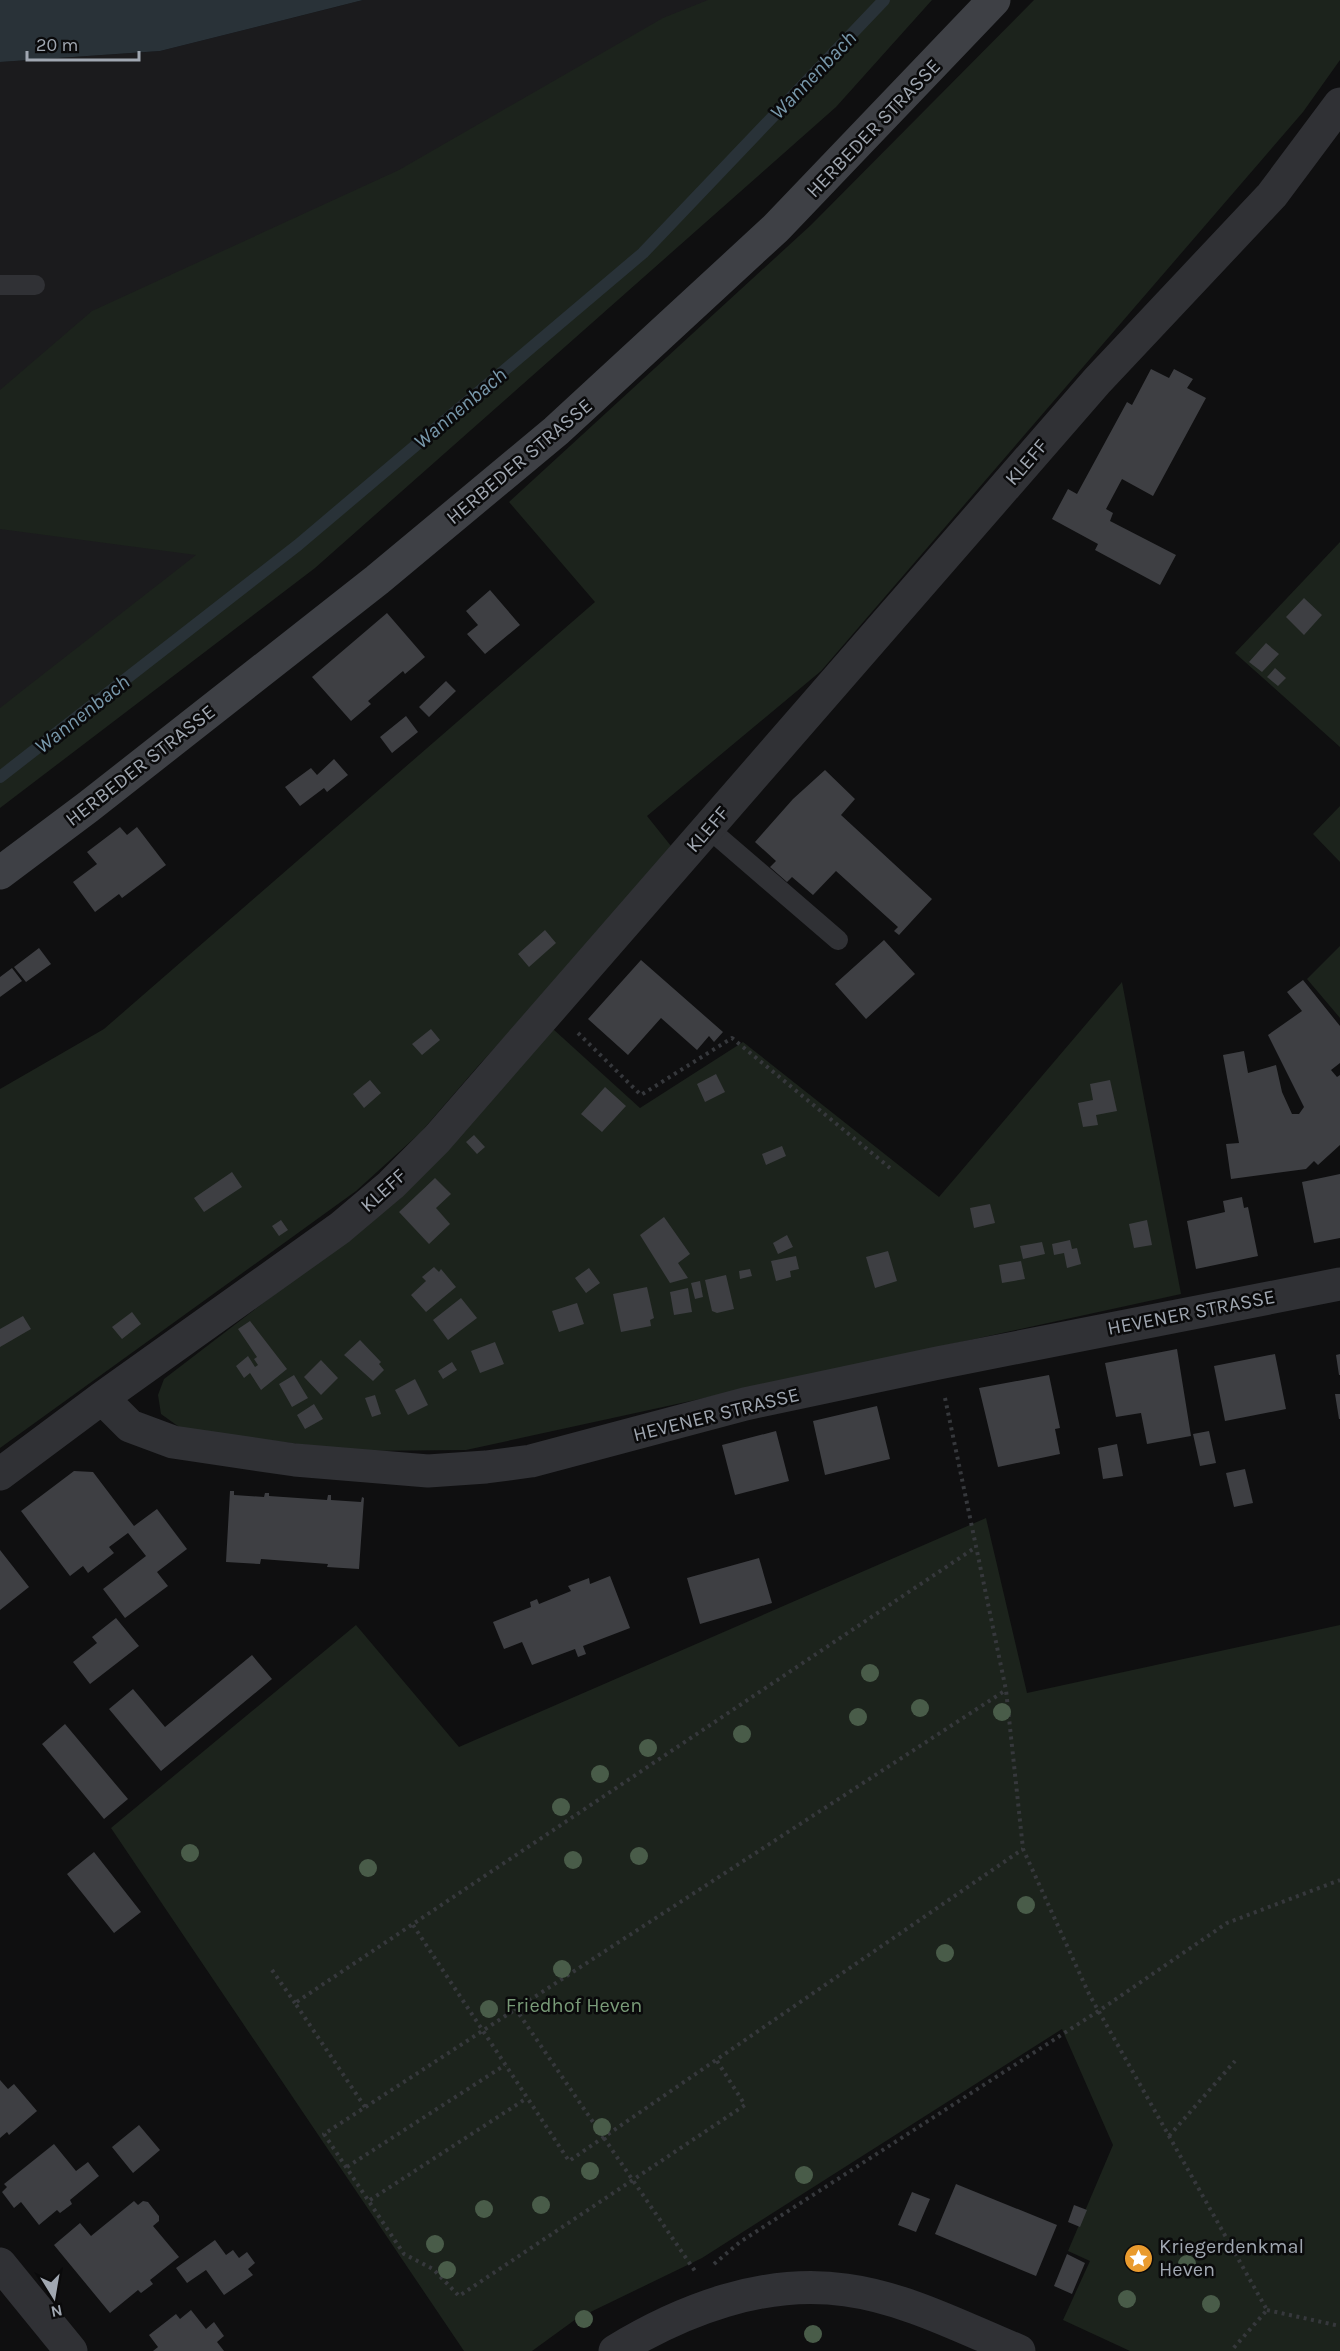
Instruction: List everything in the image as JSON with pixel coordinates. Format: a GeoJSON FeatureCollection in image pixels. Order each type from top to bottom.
{"type":"FeatureCollection","features":[{"type":"Feature","properties":{"kind":"main road","name":"HERBEDER STRASSE"},"geometry":{"type":"LineString","coordinates":[[0,873],[88,807],[377,580],[556,431],[776,228],[994,0]]}},
{"type":"Feature","properties":{"kind":"street","name":"KLEFF"},"geometry":{"type":"LineString","coordinates":[[0,1474],[340,1228],[390,1185],[437,1139],[1097,381],[1272,195],[1340,104]]}},
{"type":"Feature","properties":{"kind":"street","name":"HEVENER STRASSE"},"geometry":{"type":"LineString","coordinates":[[102,1398],[130,1426],[173,1442],[295,1460],[429,1471],[531,1461],[745,1404],[938,1363],[1340,1284]]}},
{"type":"Feature","properties":{"kind":"street"},"geometry":{"type":"LineString","coordinates":[[0,2264],[71,2351]]}},
{"type":"Feature","properties":{"kind":"street"},"geometry":{"type":"LineString","coordinates":[[615,2351],[648,2331],[697,2310],[770,2290],[812,2287],[846,2290],[913,2307],[1018,2351]]}},
{"type":"Feature","properties":{"kind":"lane"},"geometry":{"type":"LineString","coordinates":[[0,285],[35,285]]}},
{"type":"Feature","properties":{"kind":"lane"},"geometry":{"type":"LineString","coordinates":[[708,828],[838,940]]}},
{"type":"Feature","properties":{"kind":"path"},"geometry":{"type":"LineString","coordinates":[[552,1007],[641,1095],[732,1038],[890,1168]]}},
{"type":"Feature","properties":{"kind":"path"},"geometry":{"type":"LineString","coordinates":[[938,1363],[1006,1690],[1023,1849],[1089,1995],[1100,2010],[1267,2310],[1340,2326]]}},
{"type":"Feature","properties":{"kind":"path"},"geometry":{"type":"LineString","coordinates":[[295,2003],[976,1547]]}},
{"type":"Feature","properties":{"kind":"path"},"geometry":{"type":"LineString","coordinates":[[717,2061],[746,2105],[459,2296],[433,2269],[404,2254],[324,2134],[1006,1690]]}},
{"type":"Feature","properties":{"kind":"path"},"geometry":{"type":"LineString","coordinates":[[413,1925],[569,2162],[1023,1849]]}},
{"type":"Feature","properties":{"kind":"path"},"geometry":{"type":"LineString","coordinates":[[700,2277],[740,2242],[1100,2010],[1227,1923],[1340,1880]]}},
{"type":"Feature","properties":{"kind":"path"},"geometry":{"type":"LineString","coordinates":[[272,1970],[365,2107]]}},
{"type":"Feature","properties":{"kind":"path"},"geometry":{"type":"LineString","coordinates":[[515,2008],[700,2277],[697,2310]]}},
{"type":"Feature","properties":{"kind":"path"},"geometry":{"type":"LineString","coordinates":[[1169,2136],[1236,2061]]}},
{"type":"Feature","properties":{"kind":"path"},"geometry":{"type":"LineString","coordinates":[[347,2168],[505,2064]]}},
{"type":"Feature","properties":{"kind":"path"},"geometry":{"type":"LineString","coordinates":[[370,2200],[527,2098]]}},
{"type":"Feature","properties":{"kind":"path"},"geometry":{"type":"LineString","coordinates":[[1231,2351],[1267,2310]]}},
{"type":"Feature","properties":{"kind":"shaded area"},"geometry":{"type":"Polygon","coordinates":[[[0,0],[363,0],[160,51],[0,62],[0,0]]]}},
{"type":"Feature","properties":{"kind":"shaded area"},"geometry":{"type":"Polygon","coordinates":[[[363,0],[869,0],[0,758],[0,62],[160,51],[363,0]]]}},
{"type":"Feature","properties":{"kind":"green space"},"geometry":{"type":"Polygon","coordinates":[[[708,0],[932,0],[836,107],[315,568],[0,808],[0,708],[196,555],[0,529],[0,390],[92,311],[399,170],[663,18],[708,0]]]}},
{"type":"Feature","properties":{"kind":"green space"},"geometry":{"type":"Polygon","coordinates":[[[1034,0],[1340,0],[1340,60],[1303,112],[821,671],[647,816],[675,851],[479,1065],[421,1132],[356,1191],[0,1448],[0,1089],[104,1029],[595,602],[509,502],[811,225],[1034,0]]]}},
{"type":"Feature","properties":{"kind":"green space"},"geometry":{"type":"Polygon","coordinates":[[[1340,542],[1340,747],[1235,653],[1340,542]]]}},
{"type":"Feature","properties":{"kind":"green space"},"geometry":{"type":"Polygon","coordinates":[[[1340,806],[1340,862],[1313,834],[1340,806]]]}},
{"type":"Feature","properties":{"kind":"green space"},"geometry":{"type":"Polygon","coordinates":[[[1340,946],[1340,1018],[1307,979],[1340,946]]]}},
{"type":"Feature","properties":{"kind":"green space"},"geometry":{"type":"Polygon","coordinates":[[[1122,982],[1181,1294],[466,1450],[352,1451],[182,1429],[161,1414],[158,1395],[164,1379],[343,1242],[553,1029],[640,1108],[743,1042],[939,1197],[1122,982]]]}},
{"type":"Feature","properties":{"kind":"green space","name":"Friedhof Heven"},"geometry":{"type":"Polygon","coordinates":[[[986,1518],[1027,1693],[1340,1625],[1340,2351],[1130,2351],[1063,2320],[1090,2261],[1068,2251],[1113,2145],[1062,2029],[702,2258],[576,2319],[532,2351],[464,2351],[111,1828],[356,1625],[459,1747],[986,1518]]]}},
{"type":"Feature","properties":{"kind":"building"},"geometry":{"type":"Polygon","coordinates":[[[1151,369],[1169,378],[1174,369],[1193,379],[1187,388],[1206,398],[1153,496],[1122,479],[1106,509],[1113,513],[1110,521],[1176,555],[1160,585],[1095,550],[1098,544],[1052,519],[1068,489],[1077,494],[1127,402],[1132,405],[1151,369]]]}},
{"type":"Feature","properties":{"kind":"building"},"geometry":{"type":"Polygon","coordinates":[[[490,590],[520,625],[485,654],[467,634],[478,625],[466,611],[490,590]]]}},
{"type":"Feature","properties":{"kind":"building"},"geometry":{"type":"Polygon","coordinates":[[[1304,598],[1322,615],[1304,635],[1286,617],[1304,598]]]}},
{"type":"Feature","properties":{"kind":"building"},"geometry":{"type":"Polygon","coordinates":[[[387,613],[425,657],[405,674],[403,671],[368,701],[371,704],[351,721],[312,677],[387,613]]]}},
{"type":"Feature","properties":{"kind":"building"},"geometry":{"type":"Polygon","coordinates":[[[1266,643],[1279,654],[1262,672],[1249,662],[1266,643]]]}},
{"type":"Feature","properties":{"kind":"building"},"geometry":{"type":"Polygon","coordinates":[[[1275,668],[1286,678],[1278,686],[1267,677],[1275,668]]]}},
{"type":"Feature","properties":{"kind":"building"},"geometry":{"type":"Polygon","coordinates":[[[446,681],[456,691],[429,717],[419,707],[446,681]]]}},
{"type":"Feature","properties":{"kind":"building"},"geometry":{"type":"Polygon","coordinates":[[[406,716],[418,732],[392,753],[380,737],[406,716]]]}},
{"type":"Feature","properties":{"kind":"building"},"geometry":{"type":"Polygon","coordinates":[[[334,759],[348,775],[327,792],[324,788],[300,806],[285,787],[311,768],[317,775],[334,759]]]}},
{"type":"Feature","properties":{"kind":"building"},"geometry":{"type":"Polygon","coordinates":[[[825,770],[855,799],[841,815],[932,899],[899,935],[894,931],[898,927],[836,871],[813,895],[792,877],[787,882],[770,867],[776,861],[755,842],[793,799],[825,770]]]}},
{"type":"Feature","properties":{"kind":"building"},"geometry":{"type":"Polygon","coordinates":[[[120,827],[127,835],[137,827],[166,865],[122,898],[119,894],[95,912],[73,882],[97,864],[87,852],[120,827]]]}},
{"type":"Feature","properties":{"kind":"building"},"geometry":{"type":"Polygon","coordinates":[[[545,930],[556,943],[529,967],[518,954],[545,930]]]}},
{"type":"Feature","properties":{"kind":"building"},"geometry":{"type":"Polygon","coordinates":[[[884,940],[915,974],[866,1019],[835,984],[884,940]]]}},
{"type":"Feature","properties":{"kind":"building"},"geometry":{"type":"Polygon","coordinates":[[[39,948],[51,964],[26,982],[14,967],[39,948]]]}},
{"type":"Feature","properties":{"kind":"building"},"geometry":{"type":"Polygon","coordinates":[[[641,960],[723,1032],[714,1042],[709,1036],[697,1050],[661,1018],[628,1055],[588,1019],[641,960]]]}},
{"type":"Feature","properties":{"kind":"building"},"geometry":{"type":"Polygon","coordinates":[[[12,968],[22,981],[0,997],[0,977],[12,968]]]}},
{"type":"Feature","properties":{"kind":"building"},"geometry":{"type":"Polygon","coordinates":[[[1303,980],[1340,1026],[1340,1063],[1331,1070],[1337,1077],[1340,1075],[1340,1145],[1318,1165],[1314,1161],[1306,1169],[1231,1179],[1226,1144],[1239,1143],[1223,1055],[1244,1051],[1248,1073],[1276,1065],[1282,1092],[1292,1114],[1299,1114],[1304,1107],[1268,1035],[1302,1011],[1287,992],[1303,980]]]}},
{"type":"Feature","properties":{"kind":"building"},"geometry":{"type":"Polygon","coordinates":[[[431,1029],[440,1040],[422,1055],[412,1044],[431,1029]]]}},
{"type":"Feature","properties":{"kind":"building"},"geometry":{"type":"Polygon","coordinates":[[[716,1074],[725,1092],[705,1102],[697,1084],[716,1074]]]}},
{"type":"Feature","properties":{"kind":"building"},"geometry":{"type":"Polygon","coordinates":[[[370,1080],[381,1093],[364,1108],[353,1094],[370,1080]]]}},
{"type":"Feature","properties":{"kind":"building"},"geometry":{"type":"Polygon","coordinates":[[[1110,1080],[1117,1111],[1096,1115],[1098,1125],[1083,1127],[1078,1103],[1093,1100],[1090,1084],[1110,1080]]]}},
{"type":"Feature","properties":{"kind":"building"},"geometry":{"type":"Polygon","coordinates":[[[605,1087],[626,1106],[602,1132],[581,1114],[605,1087]]]}},
{"type":"Feature","properties":{"kind":"building"},"geometry":{"type":"Polygon","coordinates":[[[474,1135],[485,1147],[477,1154],[466,1142],[474,1135]]]}},
{"type":"Feature","properties":{"kind":"building"},"geometry":{"type":"Polygon","coordinates":[[[782,1146],[786,1156],[766,1165],[762,1154],[782,1146]]]}},
{"type":"Feature","properties":{"kind":"building"},"geometry":{"type":"Polygon","coordinates":[[[232,1172],[242,1187],[204,1212],[194,1198],[232,1172]]]}},
{"type":"Feature","properties":{"kind":"building"},"geometry":{"type":"Polygon","coordinates":[[[1340,1174],[1340,1238],[1314,1243],[1302,1182],[1340,1174]]]}},
{"type":"Feature","properties":{"kind":"building"},"geometry":{"type":"Polygon","coordinates":[[[435,1178],[451,1194],[436,1208],[450,1224],[429,1244],[399,1212],[435,1178]]]}},
{"type":"Feature","properties":{"kind":"building"},"geometry":{"type":"Polygon","coordinates":[[[1242,1197],[1244,1208],[1248,1207],[1258,1256],[1196,1269],[1187,1221],[1225,1212],[1223,1201],[1242,1197]]]}},
{"type":"Feature","properties":{"kind":"building"},"geometry":{"type":"Polygon","coordinates":[[[990,1204],[995,1223],[974,1228],[970,1208],[990,1204]]]}},
{"type":"Feature","properties":{"kind":"building"},"geometry":{"type":"Polygon","coordinates":[[[664,1217],[690,1254],[678,1263],[688,1278],[670,1283],[640,1235],[664,1217]]]}},
{"type":"Feature","properties":{"kind":"building"},"geometry":{"type":"Polygon","coordinates":[[[281,1220],[288,1230],[279,1236],[272,1226],[281,1220]]]}},
{"type":"Feature","properties":{"kind":"building"},"geometry":{"type":"Polygon","coordinates":[[[1147,1220],[1152,1245],[1134,1248],[1129,1224],[1147,1220]]]}},
{"type":"Feature","properties":{"kind":"building"},"geometry":{"type":"Polygon","coordinates":[[[787,1235],[793,1247],[778,1254],[773,1243],[787,1235]]]}},
{"type":"Feature","properties":{"kind":"building"},"geometry":{"type":"Polygon","coordinates":[[[1070,1240],[1072,1249],[1077,1248],[1081,1264],[1067,1268],[1064,1253],[1054,1255],[1052,1244],[1070,1240]]]}},
{"type":"Feature","properties":{"kind":"building"},"geometry":{"type":"Polygon","coordinates":[[[1042,1242],[1045,1254],[1023,1259],[1020,1246],[1042,1242]]]}},
{"type":"Feature","properties":{"kind":"building"},"geometry":{"type":"Polygon","coordinates":[[[888,1251],[897,1281],[875,1288],[866,1257],[888,1251]]]}},
{"type":"Feature","properties":{"kind":"building"},"geometry":{"type":"Polygon","coordinates":[[[796,1256],[799,1269],[790,1271],[791,1277],[776,1281],[771,1261],[796,1256]]]}},
{"type":"Feature","properties":{"kind":"building"},"geometry":{"type":"Polygon","coordinates":[[[1021,1261],[1025,1279],[1002,1283],[999,1265],[1021,1261]]]}},
{"type":"Feature","properties":{"kind":"building"},"geometry":{"type":"Polygon","coordinates":[[[434,1267],[439,1272],[441,1269],[456,1287],[426,1312],[411,1295],[426,1281],[422,1277],[434,1267]]]}},
{"type":"Feature","properties":{"kind":"building"},"geometry":{"type":"Polygon","coordinates":[[[589,1268],[600,1283],[586,1293],[575,1278],[589,1268]]]}},
{"type":"Feature","properties":{"kind":"building"},"geometry":{"type":"Polygon","coordinates":[[[750,1269],[752,1276],[740,1279],[739,1271],[750,1269]]]}},
{"type":"Feature","properties":{"kind":"building"},"geometry":{"type":"Polygon","coordinates":[[[726,1275],[734,1309],[717,1313],[712,1311],[705,1280],[726,1275]]]}},
{"type":"Feature","properties":{"kind":"building"},"geometry":{"type":"Polygon","coordinates":[[[700,1281],[703,1297],[695,1299],[691,1283],[700,1281]]]}},
{"type":"Feature","properties":{"kind":"building"},"geometry":{"type":"Polygon","coordinates":[[[647,1287],[654,1318],[650,1320],[651,1326],[621,1332],[613,1294],[647,1287]]]}},
{"type":"Feature","properties":{"kind":"building"},"geometry":{"type":"Polygon","coordinates":[[[688,1288],[692,1312],[674,1315],[670,1292],[688,1288]]]}},
{"type":"Feature","properties":{"kind":"building"},"geometry":{"type":"Polygon","coordinates":[[[461,1298],[477,1318],[448,1340],[433,1320],[461,1298]]]}},
{"type":"Feature","properties":{"kind":"building"},"geometry":{"type":"Polygon","coordinates":[[[577,1303],[584,1324],[559,1332],[552,1311],[577,1303]]]}},
{"type":"Feature","properties":{"kind":"building"},"geometry":{"type":"Polygon","coordinates":[[[132,1312],[141,1324],[122,1339],[112,1327],[132,1312]]]}},
{"type":"Feature","properties":{"kind":"building"},"geometry":{"type":"Polygon","coordinates":[[[23,1316],[31,1329],[0,1347],[0,1329],[23,1316]]]}},
{"type":"Feature","properties":{"kind":"building"},"geometry":{"type":"Polygon","coordinates":[[[250,1321],[287,1369],[261,1390],[250,1373],[244,1378],[236,1366],[248,1356],[255,1367],[258,1365],[254,1359],[257,1357],[238,1329],[250,1321]]]}},
{"type":"Feature","properties":{"kind":"building"},"geometry":{"type":"Polygon","coordinates":[[[360,1340],[381,1362],[379,1364],[384,1370],[373,1381],[344,1355],[360,1340]]]}},
{"type":"Feature","properties":{"kind":"building"},"geometry":{"type":"Polygon","coordinates":[[[495,1342],[504,1364],[480,1373],[471,1351],[495,1342]]]}},
{"type":"Feature","properties":{"kind":"building"},"geometry":{"type":"Polygon","coordinates":[[[1177,1349],[1191,1436],[1147,1444],[1141,1413],[1116,1417],[1105,1363],[1177,1349]]]}},
{"type":"Feature","properties":{"kind":"building"},"geometry":{"type":"Polygon","coordinates":[[[1275,1354],[1286,1409],[1225,1421],[1214,1366],[1275,1354]]]}},
{"type":"Feature","properties":{"kind":"building"},"geometry":{"type":"Polygon","coordinates":[[[1340,1354],[1340,1375],[1339,1375],[1336,1355],[1340,1354]]]}},
{"type":"Feature","properties":{"kind":"building"},"geometry":{"type":"Polygon","coordinates":[[[321,1360],[338,1378],[321,1395],[304,1377],[321,1360]]]}},
{"type":"Feature","properties":{"kind":"building"},"geometry":{"type":"Polygon","coordinates":[[[452,1362],[457,1370],[443,1379],[438,1371],[452,1362]]]}},
{"type":"Feature","properties":{"kind":"building"},"geometry":{"type":"Polygon","coordinates":[[[294,1375],[308,1398],[292,1407],[279,1384],[294,1375]]]}},
{"type":"Feature","properties":{"kind":"building"},"geometry":{"type":"Polygon","coordinates":[[[1049,1375],[1060,1428],[1055,1429],[1060,1454],[998,1467],[979,1388],[1049,1375]]]}},
{"type":"Feature","properties":{"kind":"building"},"geometry":{"type":"Polygon","coordinates":[[[415,1379],[428,1405],[408,1415],[395,1390],[415,1379]]]}},
{"type":"Feature","properties":{"kind":"building"},"geometry":{"type":"Polygon","coordinates":[[[1335,1394],[1340,1394],[1340,1419],[1339,1419],[1335,1394]]]}},
{"type":"Feature","properties":{"kind":"building"},"geometry":{"type":"Polygon","coordinates":[[[375,1395],[381,1414],[372,1417],[365,1398],[375,1395]]]}},
{"type":"Feature","properties":{"kind":"building"},"geometry":{"type":"Polygon","coordinates":[[[314,1404],[323,1419],[305,1429],[297,1415],[314,1404]]]}},
{"type":"Feature","properties":{"kind":"building"},"geometry":{"type":"Polygon","coordinates":[[[877,1406],[890,1459],[825,1475],[813,1421],[877,1406]]]}},
{"type":"Feature","properties":{"kind":"building"},"geometry":{"type":"Polygon","coordinates":[[[776,1431],[789,1481],[735,1495],[722,1445],[776,1431]]]}},
{"type":"Feature","properties":{"kind":"building"},"geometry":{"type":"Polygon","coordinates":[[[1209,1431],[1216,1463],[1200,1466],[1193,1434],[1209,1431]]]}},
{"type":"Feature","properties":{"kind":"building"},"geometry":{"type":"Polygon","coordinates":[[[1117,1444],[1123,1476],[1103,1479],[1098,1448],[1117,1444]]]}},
{"type":"Feature","properties":{"kind":"building"},"geometry":{"type":"Polygon","coordinates":[[[1245,1469],[1253,1503],[1234,1507],[1226,1473],[1245,1469]]]}},
{"type":"Feature","properties":{"kind":"building"},"geometry":{"type":"Polygon","coordinates":[[[74,1471],[93,1472],[134,1526],[157,1509],[187,1549],[157,1572],[168,1586],[125,1618],[103,1589],[146,1556],[128,1533],[109,1547],[114,1553],[88,1573],[83,1566],[70,1576],[21,1511],[74,1471]]]}},
{"type":"Feature","properties":{"kind":"building"},"geometry":{"type":"Polygon","coordinates":[[[230,1491],[234,1491],[234,1495],[264,1497],[265,1493],[269,1493],[269,1496],[327,1500],[328,1495],[331,1495],[331,1500],[361,1502],[362,1497],[364,1498],[359,1569],[327,1567],[328,1564],[261,1559],[260,1564],[226,1562],[230,1491]]]}},
{"type":"Feature","properties":{"kind":"building"},"geometry":{"type":"Polygon","coordinates":[[[0,1550],[29,1587],[0,1610],[0,1550]]]}},
{"type":"Feature","properties":{"kind":"building"},"geometry":{"type":"Polygon","coordinates":[[[759,1558],[772,1603],[700,1624],[687,1578],[759,1558]]]}},
{"type":"Feature","properties":{"kind":"building"},"geometry":{"type":"Polygon","coordinates":[[[610,1576],[630,1628],[583,1646],[586,1654],[578,1657],[575,1649],[532,1665],[522,1642],[504,1649],[493,1622],[531,1607],[530,1602],[537,1599],[539,1604],[571,1591],[568,1586],[589,1578],[590,1584],[610,1576]]]}},
{"type":"Feature","properties":{"kind":"building"},"geometry":{"type":"Polygon","coordinates":[[[116,1618],[139,1646],[90,1684],[73,1662],[97,1643],[92,1637],[116,1618]]]}},
{"type":"Feature","properties":{"kind":"building"},"geometry":{"type":"Polygon","coordinates":[[[252,1655],[272,1679],[161,1771],[109,1709],[133,1689],[165,1727],[252,1655]]]}},
{"type":"Feature","properties":{"kind":"building"},"geometry":{"type":"Polygon","coordinates":[[[65,1724],[128,1799],[104,1819],[42,1744],[65,1724]]]}},
{"type":"Feature","properties":{"kind":"building"},"geometry":{"type":"Polygon","coordinates":[[[94,1852],[141,1912],[114,1933],[67,1874],[94,1852]]]}},
{"type":"Feature","properties":{"kind":"building"},"geometry":{"type":"Polygon","coordinates":[[[0,2080],[8,2089],[14,2084],[37,2111],[9,2135],[7,2132],[0,2138],[0,2080]]]}},
{"type":"Feature","properties":{"kind":"building"},"geometry":{"type":"Polygon","coordinates":[[[139,2125],[160,2150],[133,2173],[112,2147],[139,2125]]]}},
{"type":"Feature","properties":{"kind":"building"},"geometry":{"type":"Polygon","coordinates":[[[54,2144],[76,2171],[88,2162],[99,2176],[70,2200],[72,2204],[60,2213],[57,2210],[39,2225],[21,2202],[14,2208],[2,2192],[7,2187],[4,2184],[54,2144]]]}},
{"type":"Feature","properties":{"kind":"building"},"geometry":{"type":"Polygon","coordinates":[[[956,2184],[1057,2225],[1036,2276],[935,2234],[956,2184]]]}},
{"type":"Feature","properties":{"kind":"building"},"geometry":{"type":"Polygon","coordinates":[[[912,2192],[930,2199],[916,2232],[898,2225],[912,2192]]]}},
{"type":"Feature","properties":{"kind":"building"},"geometry":{"type":"Polygon","coordinates":[[[134,2201],[138,2205],[143,2201],[148,2202],[159,2216],[159,2221],[153,2226],[179,2257],[150,2280],[153,2284],[141,2293],[138,2290],[110,2313],[54,2245],[80,2223],[91,2236],[134,2201]]]}},
{"type":"Feature","properties":{"kind":"building"},"geometry":{"type":"Polygon","coordinates":[[[1074,2205],[1087,2210],[1080,2227],[1068,2222],[1074,2205]]]}},
{"type":"Feature","properties":{"kind":"building"},"geometry":{"type":"Polygon","coordinates":[[[215,2240],[226,2255],[233,2250],[239,2258],[247,2252],[255,2263],[248,2269],[253,2275],[224,2295],[206,2270],[187,2283],[176,2268],[215,2240]]]}},
{"type":"Feature","properties":{"kind":"building"},"geometry":{"type":"Polygon","coordinates":[[[1067,2254],[1085,2263],[1072,2294],[1054,2286],[1067,2254]]]}},
{"type":"Feature","properties":{"kind":"building"},"geometry":{"type":"Polygon","coordinates":[[[191,2310],[206,2329],[214,2322],[224,2336],[217,2342],[224,2351],[153,2351],[158,2347],[149,2335],[176,2314],[180,2319],[191,2310]]]}},
{"type":"Feature","properties":{"kind":"waterway","name":"Wannenbach"},"geometry":{"type":"LineString","coordinates":[[0,777],[298,545],[643,253],[884,0]]}},
{"type":"Feature","properties":{"kind":"place","name":"Kriegerdenkmal Heven"},"geometry":{"type":"Point","coordinates":[1138,2258]}}]}
